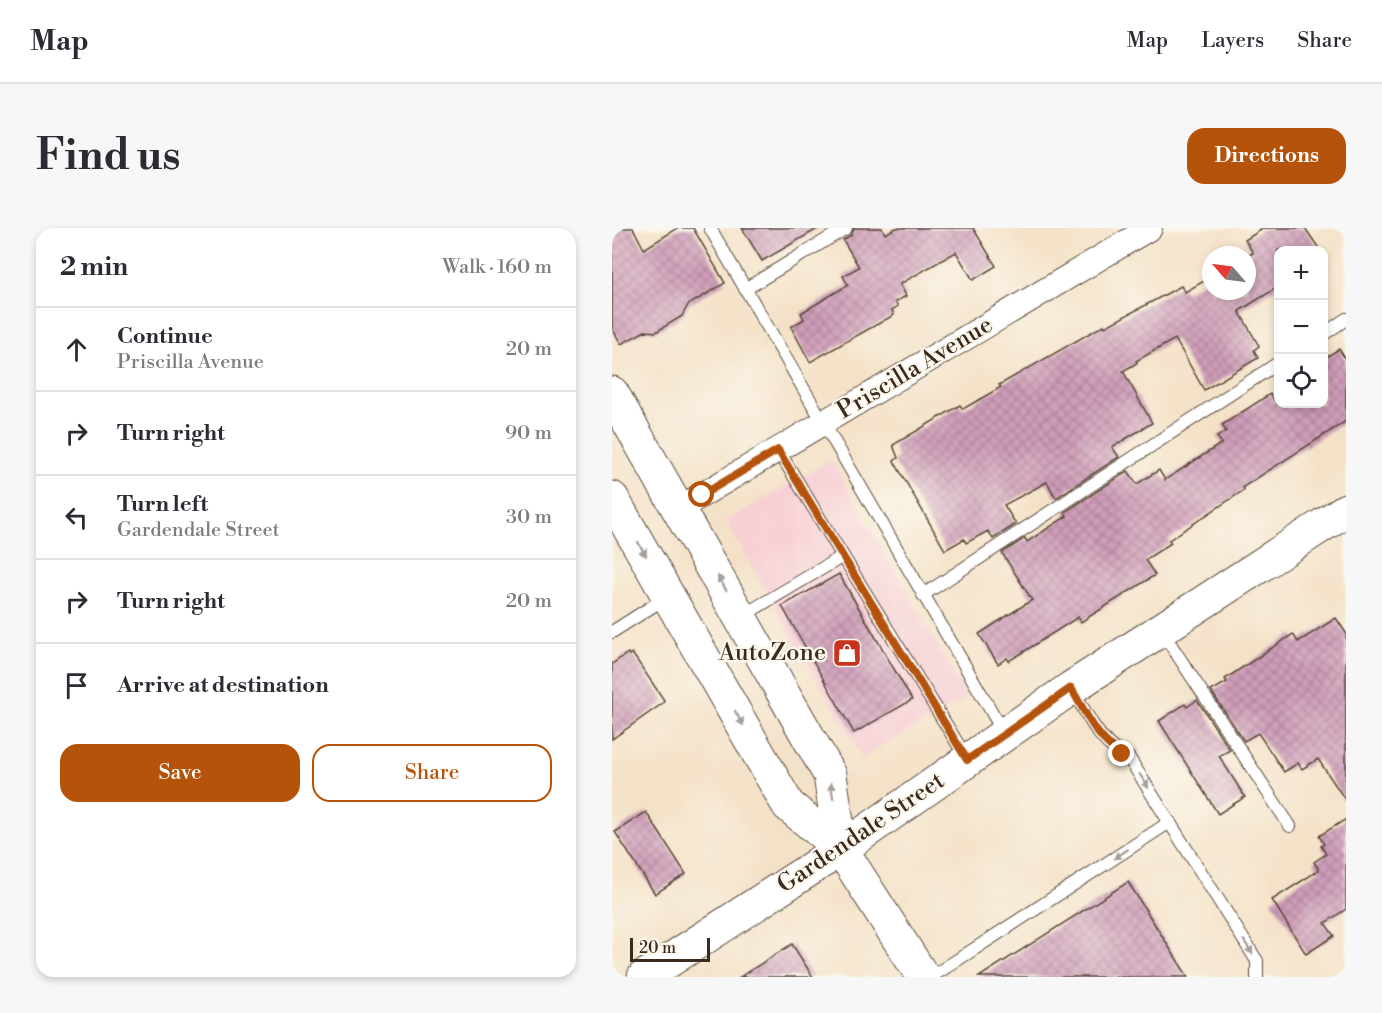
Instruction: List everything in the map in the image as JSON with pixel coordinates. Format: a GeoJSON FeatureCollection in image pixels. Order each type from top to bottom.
{"type":"FeatureCollection","features":[{"type":"Feature","properties":{"kind":"main road"},"geometry":{"type":"LineString","coordinates":[[612,393],[680,508],[830,775],[841,849]]}},
{"type":"Feature","properties":{"kind":"main road"},"geometry":{"type":"LineString","coordinates":[[612,498],[788,805],[841,849],[923,977]]}},
{"type":"Feature","properties":{"kind":"main road","name":"Gardendale Street"},"geometry":{"type":"LineString","coordinates":[[663,968],[841,849],[1071,688],[1346,510]]}},
{"type":"Feature","properties":{"kind":"street","name":"Priscilla Avenue"},"geometry":{"type":"LineString","coordinates":[[680,508],[1150,228]]}},
{"type":"Feature","properties":{"kind":"lane"},"geometry":{"type":"LineString","coordinates":[[710,228],[1005,734]]}},
{"type":"Feature","properties":{"kind":"lane"},"geometry":{"type":"LineString","coordinates":[[745,289],[846,228]]}},
{"type":"Feature","properties":{"kind":"lane"},"geometry":{"type":"LineString","coordinates":[[1328,331],[1346,319]]}},
{"type":"Feature","properties":{"kind":"lane"},"geometry":{"type":"LineString","coordinates":[[922,595],[1274,366]]}},
{"type":"Feature","properties":{"kind":"lane"},"geometry":{"type":"LineString","coordinates":[[778,450],[967,760]]}},
{"type":"Feature","properties":{"kind":"lane"},"geometry":{"type":"LineString","coordinates":[[741,617],[843,556]]}},
{"type":"Feature","properties":{"kind":"lane"},"geometry":{"type":"LineString","coordinates":[[612,632],[669,595]]}},
{"type":"Feature","properties":{"kind":"lane"},"geometry":{"type":"LineString","coordinates":[[1160,629],[1290,826]]}},
{"type":"Feature","properties":{"kind":"lane"},"geometry":{"type":"LineString","coordinates":[[1071,688],[1101,739],[1114,750],[1129,758],[1257,961],[1257,977]]}},
{"type":"Feature","properties":{"kind":"lane"},"geometry":{"type":"LineString","coordinates":[[931,977],[1170,822]]}},
{"type":"Feature","properties":{"kind":"shaded area"},"geometry":{"type":"Polygon","coordinates":[[[831,460],[967,697],[862,758],[726,521],[831,460]]]}},
{"type":"Feature","properties":{"kind":"building"},"geometry":{"type":"Polygon","coordinates":[[[612,228],[633,228],[644,249],[678,228],[693,228],[725,283],[688,305],[682,316],[656,332],[645,331],[621,344],[612,328],[612,228]]]}},
{"type":"Feature","properties":{"kind":"building"},"geometry":{"type":"Polygon","coordinates":[[[742,228],[819,228],[762,261],[742,228]]]}},
{"type":"Feature","properties":{"kind":"building"},"geometry":{"type":"Polygon","coordinates":[[[854,228],[882,228],[885,234],[896,228],[973,228],[996,266],[973,280],[956,252],[900,284],[906,296],[895,302],[898,306],[892,310],[894,315],[810,362],[791,327],[804,319],[801,313],[848,285],[843,276],[859,267],[843,240],[851,235],[854,228]]]}},
{"type":"Feature","properties":{"kind":"building"},"geometry":{"type":"Polygon","coordinates":[[[1264,228],[1305,228],[1317,246],[1274,246],[1274,289],[1239,311],[1259,346],[1254,350],[1258,358],[1204,390],[1175,339],[1136,361],[1137,363],[1123,371],[1152,423],[1112,447],[1119,457],[1056,498],[1047,482],[1004,505],[1016,524],[993,539],[988,531],[966,543],[964,539],[945,550],[894,461],[898,458],[893,445],[960,405],[963,409],[1001,387],[999,385],[1104,325],[1105,327],[1181,286],[1185,292],[1202,282],[1202,300],[1256,300],[1256,246],[1249,246],[1245,240],[1264,228]]]}},
{"type":"Feature","properties":{"kind":"building"},"geometry":{"type":"Polygon","coordinates":[[[1339,349],[1346,360],[1346,421],[1243,487],[1244,490],[1169,540],[1171,543],[1145,560],[1155,575],[1081,622],[1078,617],[1009,661],[1007,658],[998,664],[979,634],[1032,600],[1002,553],[1025,538],[1027,542],[1067,516],[1065,512],[1128,471],[1137,484],[1159,470],[1165,480],[1222,443],[1217,437],[1226,431],[1222,425],[1270,394],[1274,400],[1274,408],[1328,408],[1328,356],[1339,349]]]}},
{"type":"Feature","properties":{"kind":"building","name":"AutoZone"},"geometry":{"type":"Polygon","coordinates":[[[839,574],[912,700],[854,733],[782,606],[839,574]]]}},
{"type":"Feature","properties":{"kind":"building"},"geometry":{"type":"Polygon","coordinates":[[[1336,618],[1346,633],[1346,801],[1318,759],[1302,769],[1298,763],[1284,772],[1258,733],[1244,741],[1211,691],[1227,682],[1225,679],[1293,634],[1298,642],[1336,618]]]}},
{"type":"Feature","properties":{"kind":"building"},"geometry":{"type":"Polygon","coordinates":[[[628,653],[629,655],[632,653],[664,700],[663,703],[612,739],[612,664],[628,653]]]}},
{"type":"Feature","properties":{"kind":"building"},"geometry":{"type":"Polygon","coordinates":[[[1197,700],[1230,750],[1219,756],[1245,797],[1218,814],[1159,721],[1185,704],[1187,707],[1197,700]]]}},
{"type":"Feature","properties":{"kind":"building"},"geometry":{"type":"Polygon","coordinates":[[[646,812],[686,874],[655,894],[615,832],[646,812]]]}},
{"type":"Feature","properties":{"kind":"building"},"geometry":{"type":"Polygon","coordinates":[[[1346,819],[1346,909],[1325,923],[1334,936],[1306,954],[1272,900],[1319,870],[1314,862],[1326,854],[1319,836],[1346,819]]]}},
{"type":"Feature","properties":{"kind":"building"},"geometry":{"type":"Polygon","coordinates":[[[1128,882],[1188,977],[979,977],[1128,882]]]}},
{"type":"Feature","properties":{"kind":"building"},"geometry":{"type":"Polygon","coordinates":[[[792,944],[813,977],[740,977],[792,944]]]}},
{"type":"Feature","properties":{"kind":"place","name":"AutoZone"},"geometry":{"type":"Point","coordinates":[847,653]}},
{"type":"Feature","properties":{"kind":"route"},"geometry":{"type":"LineString","coordinates":[[702,495],[778,450],[967,760],[1071,688],[1101,739],[1122,754]]}}]}
